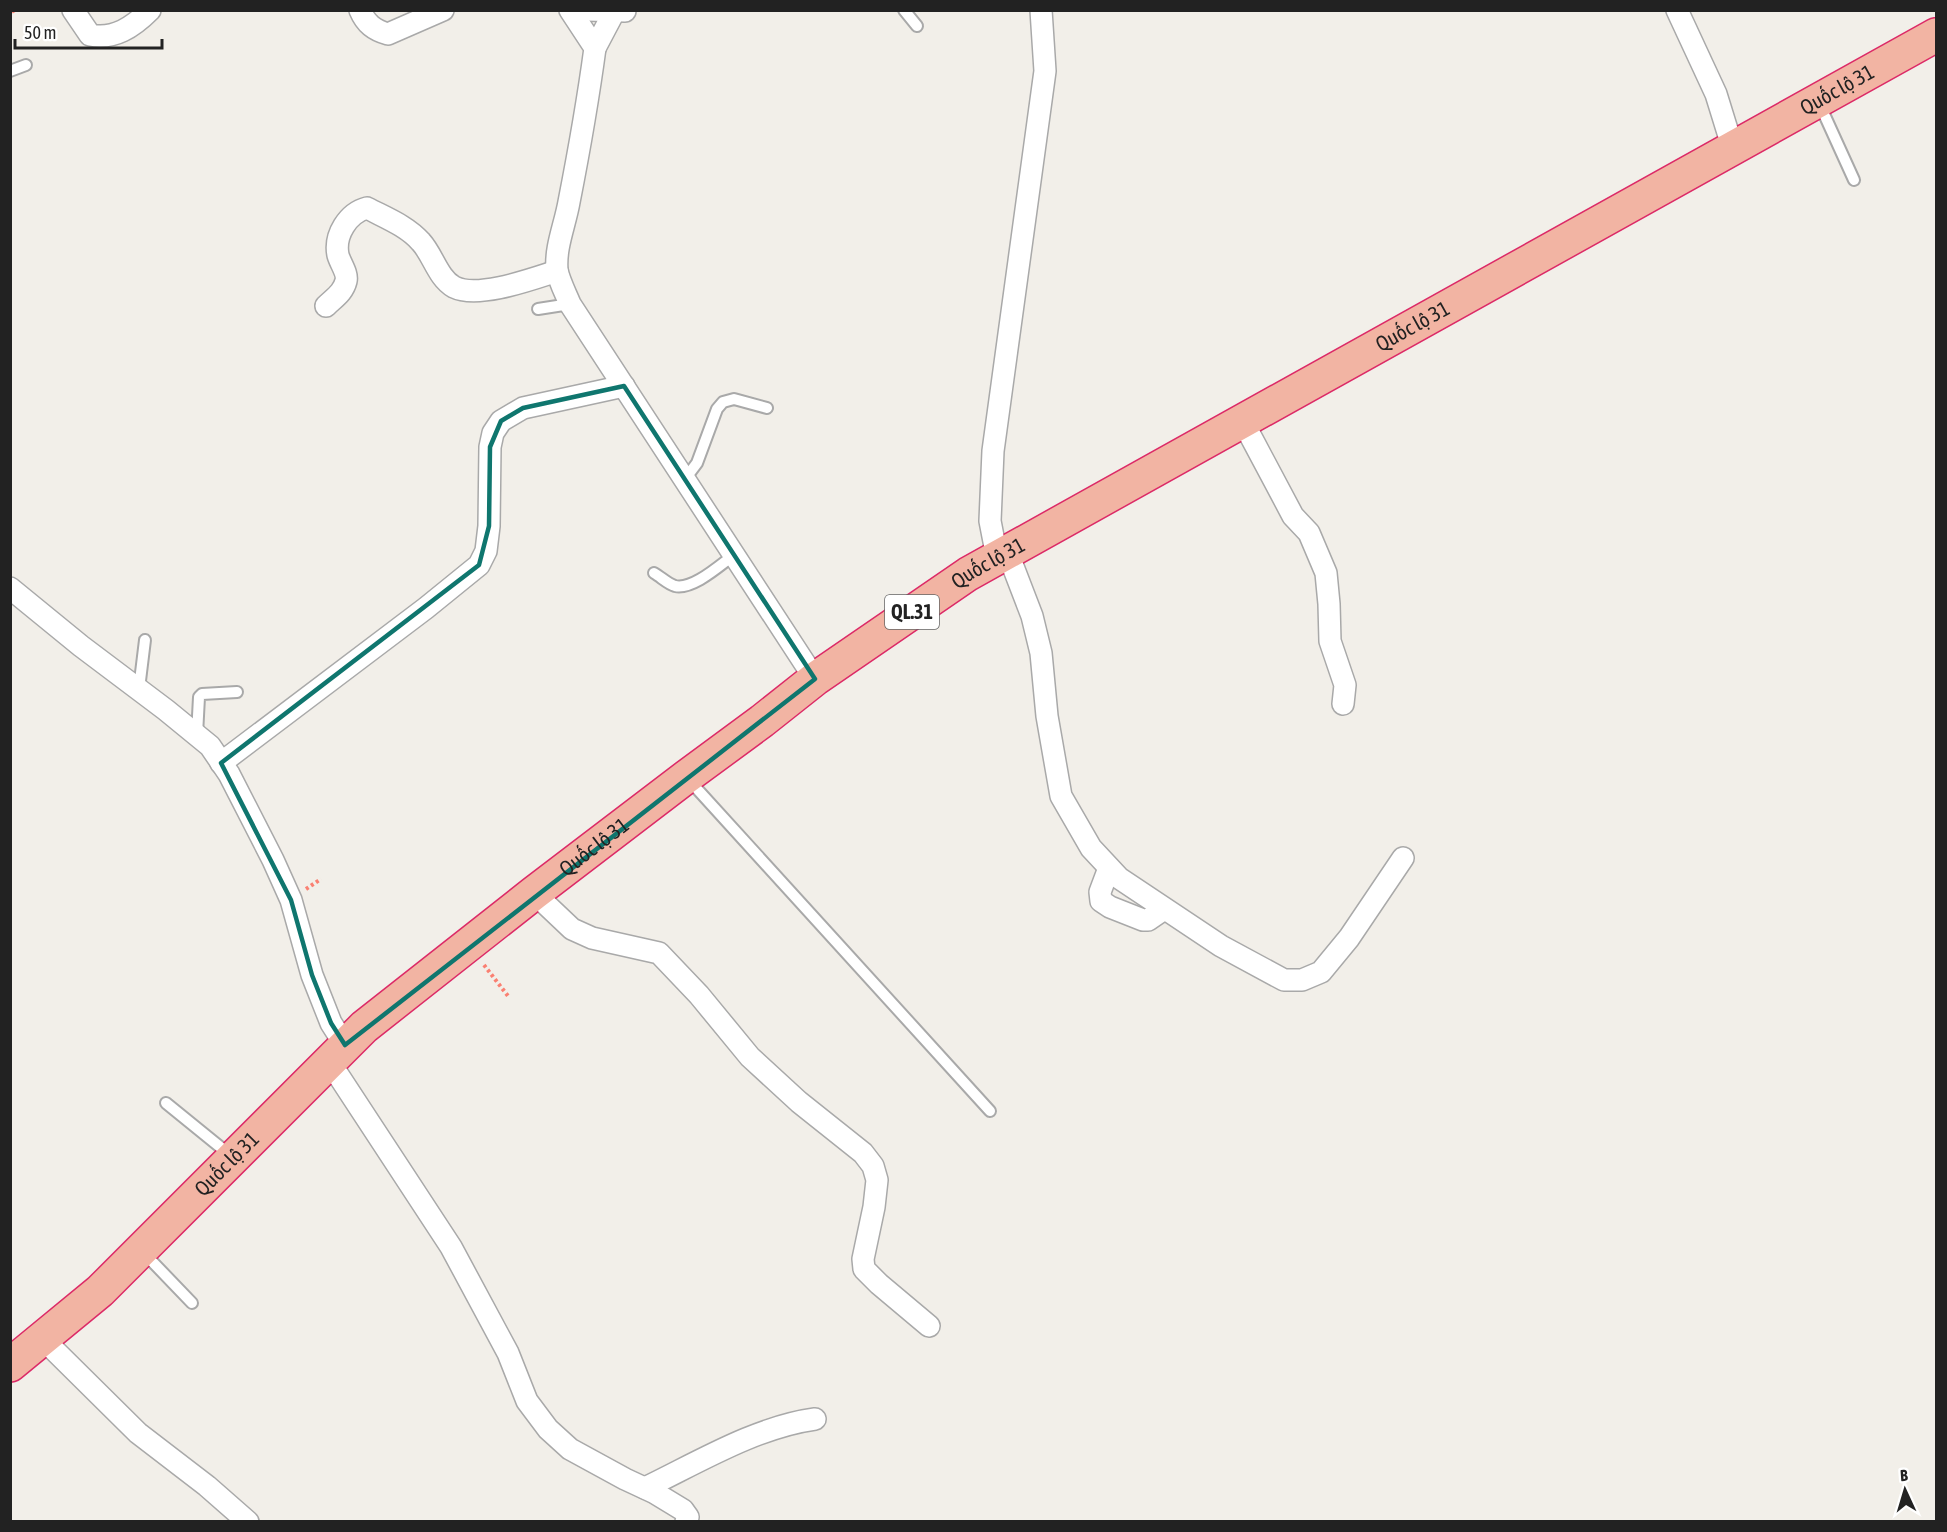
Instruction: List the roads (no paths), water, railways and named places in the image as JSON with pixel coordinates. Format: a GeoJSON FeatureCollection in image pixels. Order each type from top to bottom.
{"type":"FeatureCollection","features":[{"type":"Feature","properties":{"kind":"highway","name":"Quốc lộ 31"},"geometry":{"type":"LineString","coordinates":[[10,1365],[100,1291],[364,1027],[534,893],[762,722],[815,679],[968,574],[1002,554],[1936,35]]}},
{"type":"Feature","properties":{"kind":"street"},"geometry":{"type":"LineString","coordinates":[[73,10],[90,35],[102,38],[137,23],[150,10]]}},
{"type":"Feature","properties":{"kind":"street"},"geometry":{"type":"LineString","coordinates":[[360,10],[369,25],[375,30],[388,34],[443,10]]}},
{"type":"Feature","properties":{"kind":"street"},"geometry":{"type":"LineString","coordinates":[[570,10],[596,48]]}},
{"type":"Feature","properties":{"kind":"street"},"geometry":{"type":"LineString","coordinates":[[587,10],[620,11]]}},
{"type":"Feature","properties":{"kind":"street"},"geometry":{"type":"LineString","coordinates":[[1041,10],[1045,70],[993,451],[990,521],[1002,554],[1032,616],[1041,653],[1047,716],[1061,796],[1091,848],[1119,878],[1221,946],[1284,980],[1302,980],[1321,972],[1349,938],[1403,858]]}},
{"type":"Feature","properties":{"kind":"street"},"geometry":{"type":"LineString","coordinates":[[1677,10],[1716,94],[1733,149]]}},
{"type":"Feature","properties":{"kind":"street"},"geometry":{"type":"LineString","coordinates":[[620,11],[596,48],[566,219],[558,246],[557,271],[570,304],[815,679]]}},
{"type":"Feature","properties":{"kind":"street"},"geometry":{"type":"LineString","coordinates":[[326,306],[343,290],[347,278],[338,253],[338,240],[350,217],[357,210],[367,208],[405,228],[422,242],[443,278],[452,286],[464,290],[494,289],[557,271]]}},
{"type":"Feature","properties":{"kind":"street"},"geometry":{"type":"LineString","coordinates":[[221,763],[479,566],[486,551],[489,526],[490,447],[493,433],[501,421],[523,408],[624,386]]}},
{"type":"Feature","properties":{"kind":"street"},"geometry":{"type":"LineString","coordinates":[[1242,420],[1293,516],[1309,533],[1326,573],[1330,640],[1345,685],[1343,704]]}},
{"type":"Feature","properties":{"kind":"street"},"geometry":{"type":"LineString","coordinates":[[10,588],[210,746],[253,822],[291,900],[312,975],[332,1023],[337,1053],[451,1247],[508,1353],[528,1401],[548,1429],[570,1449],[683,1510],[690,1520]]}},
{"type":"Feature","properties":{"kind":"street"},"geometry":{"type":"LineString","coordinates":[[1109,868],[1100,892],[1101,901],[1143,920],[1148,920],[1164,909]]}},
{"type":"Feature","properties":{"kind":"street"},"geometry":{"type":"LineString","coordinates":[[534,893],[572,929],[592,938],[659,953],[699,995],[750,1057],[799,1102],[863,1154],[873,1166],[877,1180],[863,1259],[864,1269],[929,1326]]}},
{"type":"Feature","properties":{"kind":"street"},"geometry":{"type":"LineString","coordinates":[[42,1338],[138,1433],[248,1521]]}},
{"type":"Feature","properties":{"kind":"street"},"geometry":{"type":"LineString","coordinates":[[645,1488],[748,1439],[789,1424],[815,1419]]}},
{"type":"Feature","properties":{"kind":"lane"},"geometry":{"type":"LineString","coordinates":[[904,10],[917,26]]}},
{"type":"Feature","properties":{"kind":"lane"},"geometry":{"type":"LineString","coordinates":[[10,71],[27,65]]}},
{"type":"Feature","properties":{"kind":"lane"},"geometry":{"type":"LineString","coordinates":[[1818,100],[1854,180]]}},
{"type":"Feature","properties":{"kind":"lane"},"geometry":{"type":"LineString","coordinates":[[538,309],[570,304]]}},
{"type":"Feature","properties":{"kind":"lane"},"geometry":{"type":"LineString","coordinates":[[685,479],[697,463],[717,409],[723,402],[734,399],[767,408]]}},
{"type":"Feature","properties":{"kind":"lane"},"geometry":{"type":"LineString","coordinates":[[654,573],[673,586],[685,587],[698,581],[734,555]]}},
{"type":"Feature","properties":{"kind":"lane"},"geometry":{"type":"LineString","coordinates":[[139,689],[145,640]]}},
{"type":"Feature","properties":{"kind":"lane"},"geometry":{"type":"LineString","coordinates":[[197,735],[199,697],[202,694],[237,692]]}},
{"type":"Feature","properties":{"kind":"lane"},"geometry":{"type":"LineString","coordinates":[[686,777],[990,1111]]}},
{"type":"Feature","properties":{"kind":"lane"},"geometry":{"type":"LineString","coordinates":[[166,1103],[232,1157]]}},
{"type":"Feature","properties":{"kind":"lane"},"geometry":{"type":"LineString","coordinates":[[141,1250],[192,1303]]}}]}
